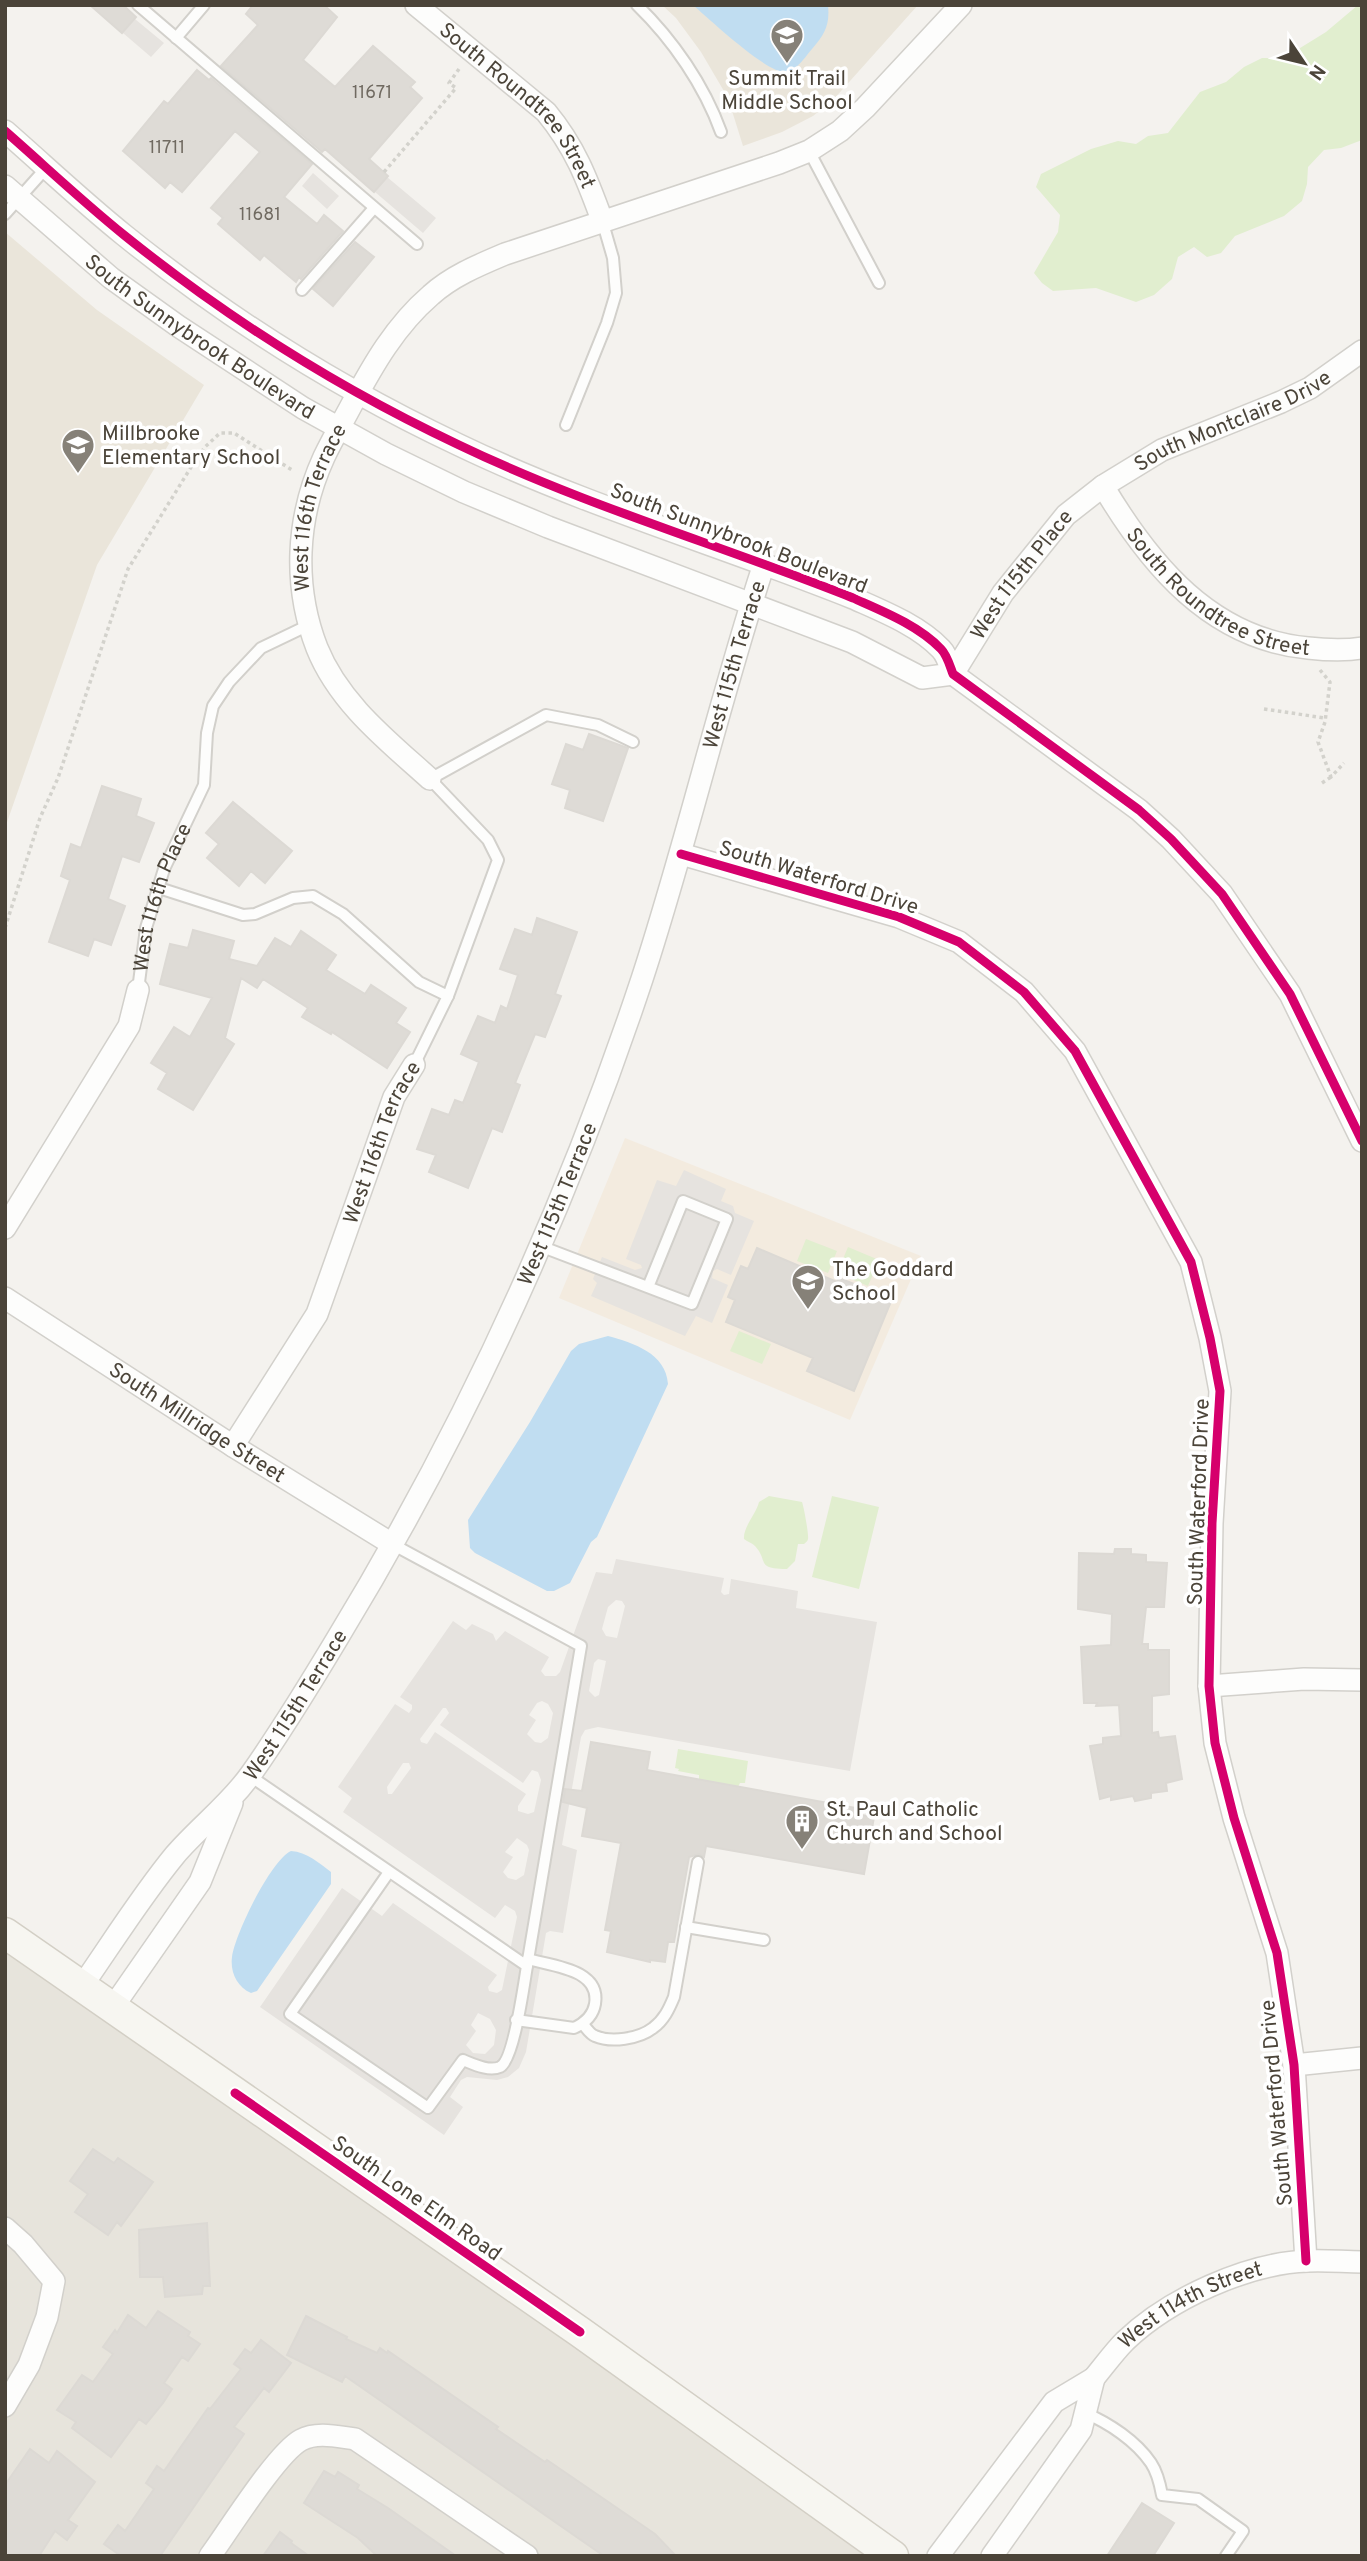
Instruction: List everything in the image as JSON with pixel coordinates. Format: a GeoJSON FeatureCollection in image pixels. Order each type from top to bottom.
{"type":"FeatureCollection","features":[{"type":"Feature","properties":{"kind":"street","name":"South Roundtree Street"},"geometry":{"type":"LineString","coordinates":[[416,5],[546,113],[563,132],[584,169],[602,220]]}},
{"type":"Feature","properties":{"kind":"street","name":"West 116th Terrace"},"geometry":{"type":"LineString","coordinates":[[430,779],[345,697],[318,650],[309,625],[303,593],[300,555],[309,495],[339,429],[381,352],[398,329],[432,294],[467,271],[505,254],[809,151],[840,131],[865,108],[961,5]]}},
{"type":"Feature","properties":{"kind":"street","name":"South Sunnybrook Boulevard"},"geometry":{"type":"LineString","coordinates":[[5,131],[125,236],[197,290],[279,346],[358,393],[513,470],[853,598],[907,625],[943,651],[953,674],[1139,810],[1171,839],[1222,894],[1290,994],[1361,1139]]}},
{"type":"Feature","properties":{"kind":"street","name":"South Sunnybrook Boulevard"},"geometry":{"type":"LineString","coordinates":[[10,200],[111,278],[248,374],[339,429],[464,492],[548,527],[852,642],[922,678],[953,674]]}},
{"type":"Feature","properties":{"kind":"street","name":"South Montclaire Drive"},"geometry":{"type":"LineString","coordinates":[[1103,486],[1162,450],[1310,388],[1362,352]]}},
{"type":"Feature","properties":{"kind":"street","name":"South Roundtree Street"},"geometry":{"type":"LineString","coordinates":[[1103,486],[1117,510],[1159,567],[1187,596],[1222,621],[1242,631],[1293,646],[1350,650],[1362,648]]}},
{"type":"Feature","properties":{"kind":"street","name":"West 115th Place"},"geometry":{"type":"LineString","coordinates":[[953,674],[1003,593],[1034,553],[1066,515],[1103,486]]}},
{"type":"Feature","properties":{"kind":"street","name":"West 115th Terrace"},"geometry":{"type":"LineString","coordinates":[[113,2007],[200,1882],[244,1784],[338,1637],[392,1544],[473,1391],[540,1246],[611,1067],[642,979],[681,854],[764,564]]}},
{"type":"Feature","properties":{"kind":"street","name":"South Waterford Drive"},"geometry":{"type":"LineString","coordinates":[[681,854],[899,917],[959,942],[1024,992],[1075,1051],[1191,1262],[1220,1391],[1212,1523],[1209,1686],[1215,1743],[1234,1818],[1277,1953],[1294,2065],[1306,2261]]}},
{"type":"Feature","properties":{"kind":"street","name":"West 116th Place"},"geometry":{"type":"LineString","coordinates":[[5,1228],[129,1026],[136,1008],[138,990]]}},
{"type":"Feature","properties":{"kind":"street","name":"West 116th Terrace"},"geometry":{"type":"LineString","coordinates":[[233,1446],[317,1314],[394,1097],[414,1065]]}},
{"type":"Feature","properties":{"kind":"street","name":"South Millridge Street"},"geometry":{"type":"LineString","coordinates":[[5,1297],[233,1446],[392,1544]]}},
{"type":"Feature","properties":{"kind":"street"},"geometry":{"type":"LineString","coordinates":[[1209,1686],[1304,1679],[1362,1680]]}},
{"type":"Feature","properties":{"kind":"street","name":"West 115th Terrace"},"geometry":{"type":"LineString","coordinates":[[82,1986],[175,1856],[244,1784]]}},
{"type":"Feature","properties":{"kind":"street","name":"South Lone Elm Road"},"geometry":{"type":"LineString","coordinates":[[5,1933],[580,2332],[894,2556]]}},
{"type":"Feature","properties":{"kind":"street"},"geometry":{"type":"LineString","coordinates":[[1294,2065],[1362,2058]]}},
{"type":"Feature","properties":{"kind":"street"},"geometry":{"type":"LineString","coordinates":[[5,2228],[23,2244],[54,2281],[47,2317],[29,2365],[5,2406]]}},
{"type":"Feature","properties":{"kind":"street","name":"West 114th Street"},"geometry":{"type":"LineString","coordinates":[[937,2556],[1054,2402],[1094,2378],[1125,2341],[1153,2319],[1191,2295],[1264,2268],[1306,2261],[1362,2262]]}},
{"type":"Feature","properties":{"kind":"street","name":"West 114th Street"},"geometry":{"type":"LineString","coordinates":[[992,2556],[1081,2430],[1094,2378]]}},
{"type":"Feature","properties":{"kind":"street"},"geometry":{"type":"LineString","coordinates":[[211,2556],[284,2455],[302,2439],[326,2435],[355,2439],[527,2556]]}},
{"type":"Feature","properties":{"kind":"lane"},"geometry":{"type":"LineString","coordinates":[[138,5],[417,244]]}},
{"type":"Feature","properties":{"kind":"lane"},"geometry":{"type":"LineString","coordinates":[[176,38],[204,5]]}},
{"type":"Feature","properties":{"kind":"lane"},"geometry":{"type":"LineString","coordinates":[[638,5],[688,68],[704,94],[721,132]]}},
{"type":"Feature","properties":{"kind":"lane"},"geometry":{"type":"LineString","coordinates":[[809,151],[879,283]]}},
{"type":"Feature","properties":{"kind":"lane"},"geometry":{"type":"LineString","coordinates":[[10,200],[47,167]]}},
{"type":"Feature","properties":{"kind":"lane"},"geometry":{"type":"LineString","coordinates":[[302,290],[374,208]]}},
{"type":"Feature","properties":{"kind":"lane"},"geometry":{"type":"LineString","coordinates":[[566,425],[598,347],[616,293],[613,258],[602,220]]}},
{"type":"Feature","properties":{"kind":"lane","name":"West 116th Place"},"geometry":{"type":"LineString","coordinates":[[138,990],[146,928],[169,856],[204,785],[207,733],[213,706],[229,682],[261,649],[309,625]]}},
{"type":"Feature","properties":{"kind":"lane"},"geometry":{"type":"LineString","coordinates":[[430,779],[546,715],[598,726],[633,742]]}},
{"type":"Feature","properties":{"kind":"lane","name":"West 116th Terrace"},"geometry":{"type":"LineString","coordinates":[[414,1065],[448,996],[498,860],[488,840],[430,779]]}},
{"type":"Feature","properties":{"kind":"lane"},"geometry":{"type":"LineString","coordinates":[[159,888],[243,915],[265,911],[293,898],[313,896],[343,914],[419,982],[448,996]]}},
{"type":"Feature","properties":{"kind":"lane"},"geometry":{"type":"LineString","coordinates":[[540,1246],[692,1304],[727,1219],[683,1201],[648,1287]]}},
{"type":"Feature","properties":{"kind":"lane"},"geometry":{"type":"LineString","coordinates":[[389,1872],[290,2014],[428,2108],[463,2060],[498,2068],[504,2063],[510,2048],[528,1963],[581,1646],[392,1544]]}},
{"type":"Feature","properties":{"kind":"lane"},"geometry":{"type":"LineString","coordinates":[[244,1784],[389,1872],[528,1963],[571,1971],[592,1982],[596,1990],[594,2008],[583,2024],[574,2028],[516,2020]]}},
{"type":"Feature","properties":{"kind":"lane"},"geometry":{"type":"LineString","coordinates":[[583,2024],[593,2035],[612,2039],[629,2038],[651,2030],[667,2014],[674,1997],[698,1862]]}},
{"type":"Feature","properties":{"kind":"lane"},"geometry":{"type":"LineString","coordinates":[[686,1927],[764,1940]]}},
{"type":"Feature","properties":{"kind":"lane"},"geometry":{"type":"LineString","coordinates":[[1085,2413],[1101,2420],[1135,2445],[1152,2464],[1162,2495],[1198,2499],[1243,2531],[1226,2556]]}},
{"type":"Feature","properties":{"kind":"path"},"geometry":{"type":"LineString","coordinates":[[384,172],[456,88],[449,83],[459,69]]}},
{"type":"Feature","properties":{"kind":"path"},"geometry":{"type":"LineString","coordinates":[[5,928],[40,818],[58,778],[128,569],[193,464],[205,447],[220,433],[234,433],[292,470]]}},
{"type":"Feature","properties":{"kind":"path"},"geometry":{"type":"LineString","coordinates":[[1322,662],[1320,671],[1329,682],[1325,718],[1318,742],[1331,777]]}},
{"type":"Feature","properties":{"kind":"path"},"geometry":{"type":"LineString","coordinates":[[1264,709],[1325,718]]}},
{"type":"Feature","properties":{"kind":"path"},"geometry":{"type":"LineString","coordinates":[[1322,783],[1344,762]]}},
{"type":"Feature","properties":{"kind":"shaded area","name":"Summit Trail Middle School"},"geometry":{"type":"Polygon","coordinates":[[[662,5],[918,5],[833,100],[813,116],[782,132],[743,146],[728,98],[701,52],[676,18],[662,5]]]}},
{"type":"Feature","properties":{"kind":"shaded area"},"geometry":{"type":"Polygon","coordinates":[[[135,19],[164,43],[151,57],[123,33],[135,19]]]}},
{"type":"Feature","properties":{"kind":"shaded area"},"geometry":{"type":"Polygon","coordinates":[[[313,173],[339,196],[327,209],[302,186],[313,173]]]}},
{"type":"Feature","properties":{"kind":"shaded area"},"geometry":{"type":"Polygon","coordinates":[[[387,177],[436,218],[423,233],[375,192],[387,177]]]}},
{"type":"Feature","properties":{"kind":"shaded area","name":"Millbrooke Elementary School"},"geometry":{"type":"Polygon","coordinates":[[[5,232],[97,310],[204,385],[97,565],[5,828],[5,232]]]}},
{"type":"Feature","properties":{"kind":"shaded area"},"geometry":{"type":"Polygon","coordinates":[[[625,1138],[921,1256],[850,1420],[559,1298],[625,1138]]]}},
{"type":"Feature","properties":{"kind":"shaded area"},"geometry":{"type":"Polygon","coordinates":[[[684,1170],[726,1189],[721,1201],[733,1206],[735,1213],[754,1221],[731,1275],[717,1269],[713,1271],[712,1278],[728,1285],[712,1323],[696,1316],[685,1336],[591,1296],[597,1283],[593,1279],[602,1257],[635,1270],[642,1268],[641,1265],[626,1259],[657,1180],[676,1186],[684,1170]]]}},
{"type":"Feature","properties":{"kind":"shaded area"},"geometry":{"type":"Polygon","coordinates":[[[616,1559],[724,1578],[721,1592],[724,1595],[729,1594],[731,1579],[798,1591],[796,1608],[877,1622],[850,1771],[598,1727],[585,1730],[581,1737],[562,1845],[577,1850],[563,1933],[546,1933],[526,2052],[519,2068],[508,2077],[497,2080],[467,2077],[461,2080],[450,2097],[463,2107],[444,2135],[260,2007],[342,1888],[382,1916],[393,1903],[497,1975],[488,1987],[489,1991],[497,1993],[502,1990],[517,1917],[515,1911],[505,1905],[495,1918],[343,1812],[352,1798],[338,1787],[395,1704],[409,1713],[412,1709],[412,1705],[400,1697],[453,1621],[466,1630],[472,1624],[493,1634],[496,1641],[505,1631],[549,1657],[541,1671],[545,1676],[556,1676],[560,1672],[596,1572],[612,1574],[616,1559]],[[616,1600],[608,1607],[602,1629],[606,1636],[617,1638],[625,1606],[622,1601],[616,1600]],[[598,1659],[594,1663],[589,1691],[595,1697],[599,1695],[606,1661],[598,1659]],[[542,1701],[537,1703],[529,1715],[536,1720],[527,1734],[535,1742],[541,1743],[548,1738],[553,1713],[548,1704],[542,1701]],[[443,1708],[420,1739],[427,1744],[435,1732],[526,1794],[518,1806],[518,1811],[528,1814],[534,1812],[541,1780],[538,1772],[532,1770],[523,1783],[440,1725],[449,1713],[446,1708],[443,1708]],[[403,1763],[387,1787],[388,1794],[392,1794],[411,1768],[409,1763],[403,1763]],[[517,1838],[505,1852],[513,1857],[503,1872],[508,1878],[516,1880],[524,1875],[529,1850],[527,1845],[517,1838]],[[478,2013],[471,2025],[476,2031],[466,2045],[473,2053],[485,2054],[494,2045],[496,2030],[490,2019],[478,2013]]]}},
{"type":"Feature","properties":{"kind":"shaded area"},"geometry":{"type":"Polygon","coordinates":[[[5,1937],[903,2556],[5,2556],[5,1937]]]}},
{"type":"Feature","properties":{"kind":"green space"},"geometry":{"type":"Polygon","coordinates":[[[1358,5],[1362,5],[1362,140],[1341,148],[1324,150],[1308,167],[1302,201],[1284,216],[1235,236],[1221,253],[1207,257],[1194,247],[1178,257],[1172,279],[1154,295],[1136,302],[1096,288],[1053,291],[1042,283],[1034,273],[1058,232],[1060,215],[1036,187],[1041,174],[1091,149],[1118,141],[1136,144],[1148,136],[1168,133],[1200,92],[1226,82],[1244,67],[1262,58],[1275,58],[1292,53],[1326,32],[1358,5]]]}},
{"type":"Feature","properties":{"kind":"green space"},"geometry":{"type":"Polygon","coordinates":[[[806,1239],[837,1251],[828,1273],[797,1261],[806,1239]]]}},
{"type":"Feature","properties":{"kind":"green space"},"geometry":{"type":"Polygon","coordinates":[[[848,1247],[879,1260],[868,1286],[837,1273],[848,1247]]]}},
{"type":"Feature","properties":{"kind":"green space"},"geometry":{"type":"Polygon","coordinates":[[[739,1331],[771,1344],[762,1364],[730,1351],[739,1331]]]}},
{"type":"Feature","properties":{"kind":"green space"},"geometry":{"type":"Polygon","coordinates":[[[769,1496],[802,1502],[803,1505],[808,1540],[804,1544],[798,1544],[795,1561],[787,1569],[767,1566],[755,1546],[744,1539],[759,1502],[769,1496]]]}},
{"type":"Feature","properties":{"kind":"green space"},"geometry":{"type":"Polygon","coordinates":[[[832,1496],[879,1507],[859,1589],[812,1577],[832,1496]]]}},
{"type":"Feature","properties":{"kind":"green space"},"geometry":{"type":"Polygon","coordinates":[[[678,1749],[748,1761],[745,1783],[740,1783],[738,1787],[699,1780],[699,1775],[678,1771],[679,1769],[675,1768],[678,1749]]]}},
{"type":"Feature","properties":{"kind":"water"},"geometry":{"type":"Polygon","coordinates":[[[693,5],[828,5],[828,18],[817,44],[796,67],[784,72],[764,64],[693,5]]]}},
{"type":"Feature","properties":{"kind":"water"},"geometry":{"type":"Polygon","coordinates":[[[608,1336],[637,1346],[655,1357],[666,1373],[668,1384],[597,1537],[591,1542],[570,1583],[554,1591],[547,1591],[475,1553],[470,1548],[468,1520],[571,1351],[579,1344],[608,1336]]]}},
{"type":"Feature","properties":{"kind":"water"},"geometry":{"type":"Polygon","coordinates":[[[291,1851],[308,1856],[331,1872],[331,1884],[257,1991],[251,1993],[238,1983],[233,1973],[232,1957],[235,1946],[264,1882],[291,1851]]]}},
{"type":"Feature","properties":{"kind":"building"},"geometry":{"type":"Polygon","coordinates":[[[90,5],[123,5],[136,17],[122,33],[90,5]]]}},
{"type":"Feature","properties":{"kind":"building"},"geometry":{"type":"Polygon","coordinates":[[[253,5],[324,5],[337,17],[303,60],[335,87],[373,46],[415,82],[410,87],[422,98],[369,159],[388,176],[374,192],[325,149],[322,152],[221,66],[258,25],[246,14],[253,5]]]}},
{"type":"Feature","properties":{"kind":"building"},"geometry":{"type":"Polygon","coordinates":[[[197,70],[209,80],[211,78],[312,164],[284,197],[317,224],[324,215],[343,231],[296,282],[264,255],[260,260],[218,224],[223,218],[211,208],[260,152],[235,131],[182,192],[170,182],[165,188],[123,151],[164,101],[168,104],[197,70]]]}},
{"type":"Feature","properties":{"kind":"building"},"geometry":{"type":"Polygon","coordinates":[[[355,242],[374,257],[333,306],[313,289],[355,242]]]}},
{"type":"Feature","properties":{"kind":"building"},"geometry":{"type":"Polygon","coordinates":[[[589,734],[628,748],[603,821],[565,808],[570,790],[552,784],[566,744],[583,750],[589,734]]]}},
{"type":"Feature","properties":{"kind":"building"},"geometry":{"type":"Polygon","coordinates":[[[102,786],[141,799],[136,816],[154,823],[139,862],[122,856],[108,899],[125,906],[111,945],[94,939],[88,956],[49,942],[70,880],[61,876],[71,844],[81,848],[102,786]]]}},
{"type":"Feature","properties":{"kind":"building"},"geometry":{"type":"Polygon","coordinates":[[[233,802],[292,851],[265,883],[251,871],[239,886],[207,858],[219,844],[206,833],[233,802]]]}},
{"type":"Feature","properties":{"kind":"building"},"geometry":{"type":"Polygon","coordinates":[[[537,918],[577,932],[555,994],[561,996],[545,1037],[535,1034],[515,1083],[520,1085],[502,1132],[492,1128],[468,1188],[429,1172],[436,1155],[417,1149],[432,1109],[449,1115],[455,1100],[463,1103],[479,1062],[461,1054],[478,1016],[495,1023],[501,1006],[507,1009],[518,975],[500,969],[515,929],[532,935],[537,918]]]}},
{"type":"Feature","properties":{"kind":"building"},"geometry":{"type":"Polygon","coordinates":[[[193,930],[234,941],[229,959],[257,966],[275,938],[291,947],[301,931],[336,955],[326,970],[365,994],[371,985],[406,1008],[396,1023],[410,1032],[387,1068],[332,1032],[331,1034],[302,1017],[308,1008],[263,979],[257,988],[241,978],[225,1038],[234,1044],[193,1110],[158,1089],[167,1073],[151,1063],[174,1027],[190,1037],[212,998],[160,984],[170,944],[188,948],[193,930]]]}},
{"type":"Feature","properties":{"kind":"building","name":"The Goddard School"},"geometry":{"type":"Polygon","coordinates":[[[757,1248],[837,1282],[839,1278],[892,1299],[854,1391],[807,1371],[813,1358],[726,1322],[735,1300],[728,1297],[741,1266],[748,1269],[757,1248]]]}},
{"type":"Feature","properties":{"kind":"building"},"geometry":{"type":"Polygon","coordinates":[[[1115,1549],[1131,1549],[1131,1554],[1146,1555],[1146,1562],[1167,1563],[1164,1607],[1146,1607],[1142,1644],[1148,1644],[1148,1650],[1169,1650],[1169,1694],[1152,1696],[1152,1733],[1158,1732],[1159,1738],[1175,1736],[1182,1779],[1166,1783],[1167,1791],[1151,1793],[1151,1798],[1135,1801],[1133,1796],[1100,1799],[1090,1746],[1103,1744],[1103,1738],[1121,1736],[1119,1705],[1096,1706],[1097,1703],[1084,1703],[1081,1647],[1111,1645],[1112,1614],[1078,1609],[1079,1553],[1114,1554],[1115,1549]]]}},
{"type":"Feature","properties":{"kind":"building","name":"St. Paul Catholic Church and School"},"geometry":{"type":"Polygon","coordinates":[[[591,1742],[650,1752],[647,1770],[856,1808],[855,1814],[874,1817],[864,1874],[706,1846],[704,1857],[699,1854],[689,1857],[674,1942],[668,1942],[665,1962],[650,1962],[607,1952],[611,1931],[605,1930],[621,1843],[582,1836],[587,1808],[563,1802],[565,1789],[582,1791],[591,1742]]]}},
{"type":"Feature","properties":{"kind":"building"},"geometry":{"type":"Polygon","coordinates":[[[93,2149],[114,2163],[118,2158],[153,2182],[121,2226],[117,2222],[108,2235],[75,2212],[88,2194],[70,2181],[93,2149]]]}},
{"type":"Feature","properties":{"kind":"building"},"geometry":{"type":"Polygon","coordinates":[[[207,2223],[210,2286],[203,2286],[202,2294],[165,2297],[163,2277],[140,2277],[139,2230],[207,2223]]]}},
{"type":"Feature","properties":{"kind":"building"},"geometry":{"type":"Polygon","coordinates":[[[158,2311],[190,2332],[188,2336],[200,2344],[188,2361],[182,2357],[164,2383],[172,2389],[163,2403],[146,2424],[139,2419],[111,2457],[72,2428],[76,2422],[57,2410],[82,2375],[93,2382],[113,2354],[103,2347],[115,2330],[117,2333],[128,2315],[146,2328],[158,2311]]]}},
{"type":"Feature","properties":{"kind":"building"},"geometry":{"type":"Polygon","coordinates":[[[306,2316],[377,2353],[380,2348],[387,2353],[388,2351],[498,2427],[496,2429],[545,2462],[547,2460],[655,2534],[676,2556],[604,2556],[345,2376],[342,2382],[287,2355],[306,2316]]]}},
{"type":"Feature","properties":{"kind":"building"},"geometry":{"type":"Polygon","coordinates":[[[261,2340],[291,2363],[269,2392],[264,2388],[234,2427],[244,2434],[160,2556],[121,2556],[104,2544],[118,2525],[125,2531],[154,2489],[146,2483],[157,2466],[164,2471],[208,2408],[210,2409],[241,2369],[234,2364],[245,2349],[251,2353],[261,2340]]]}},
{"type":"Feature","properties":{"kind":"building"},"geometry":{"type":"Polygon","coordinates":[[[30,2449],[49,2463],[57,2451],[95,2482],[68,2520],[77,2526],[67,2540],[55,2531],[39,2556],[5,2556],[5,2485],[30,2449]]]}},
{"type":"Feature","properties":{"kind":"building"},"geometry":{"type":"Polygon","coordinates":[[[324,2471],[335,2477],[338,2472],[359,2485],[357,2489],[456,2556],[377,2556],[358,2538],[304,2503],[324,2471]]]}},
{"type":"Feature","properties":{"kind":"building"},"geometry":{"type":"Polygon","coordinates":[[[1142,2503],[1174,2523],[1153,2556],[1107,2556],[1142,2503]]]}},
{"type":"Feature","properties":{"kind":"building"},"geometry":{"type":"Polygon","coordinates":[[[280,2532],[292,2541],[291,2543],[309,2556],[263,2556],[280,2532]]]}},
{"type":"Feature","properties":{"kind":"cycle path"},"geometry":{"type":"LineString","coordinates":[[5,131],[94,210],[163,266],[244,323],[371,400],[507,467],[605,507],[853,598],[899,619],[932,640],[943,651],[953,674],[1139,810],[1171,839],[1222,894],[1290,994],[1362,1141]]}},
{"type":"Feature","properties":{"kind":"cycle path"},"geometry":{"type":"LineString","coordinates":[[681,854],[899,917],[959,942],[1024,992],[1075,1051],[1191,1262],[1220,1391],[1212,1523],[1209,1686],[1215,1743],[1234,1818],[1277,1953],[1294,2065],[1306,2261]]}},
{"type":"Feature","properties":{"kind":"cycle path"},"geometry":{"type":"LineString","coordinates":[[235,2093],[580,2332]]}},
{"type":"Feature","properties":{"kind":"place","name":"Summit Trail Middle School"},"geometry":{"type":"Point","coordinates":[787,65]}},
{"type":"Feature","properties":{"kind":"place","name":"Millbrooke Elementary School"},"geometry":{"type":"Point","coordinates":[78,475]}},
{"type":"Feature","properties":{"kind":"place","name":"The Goddard School"},"geometry":{"type":"Point","coordinates":[808,1311]}},
{"type":"Feature","properties":{"kind":"place","name":"St. Paul Catholic Church and School"},"geometry":{"type":"Point","coordinates":[802,1851]}}]}
